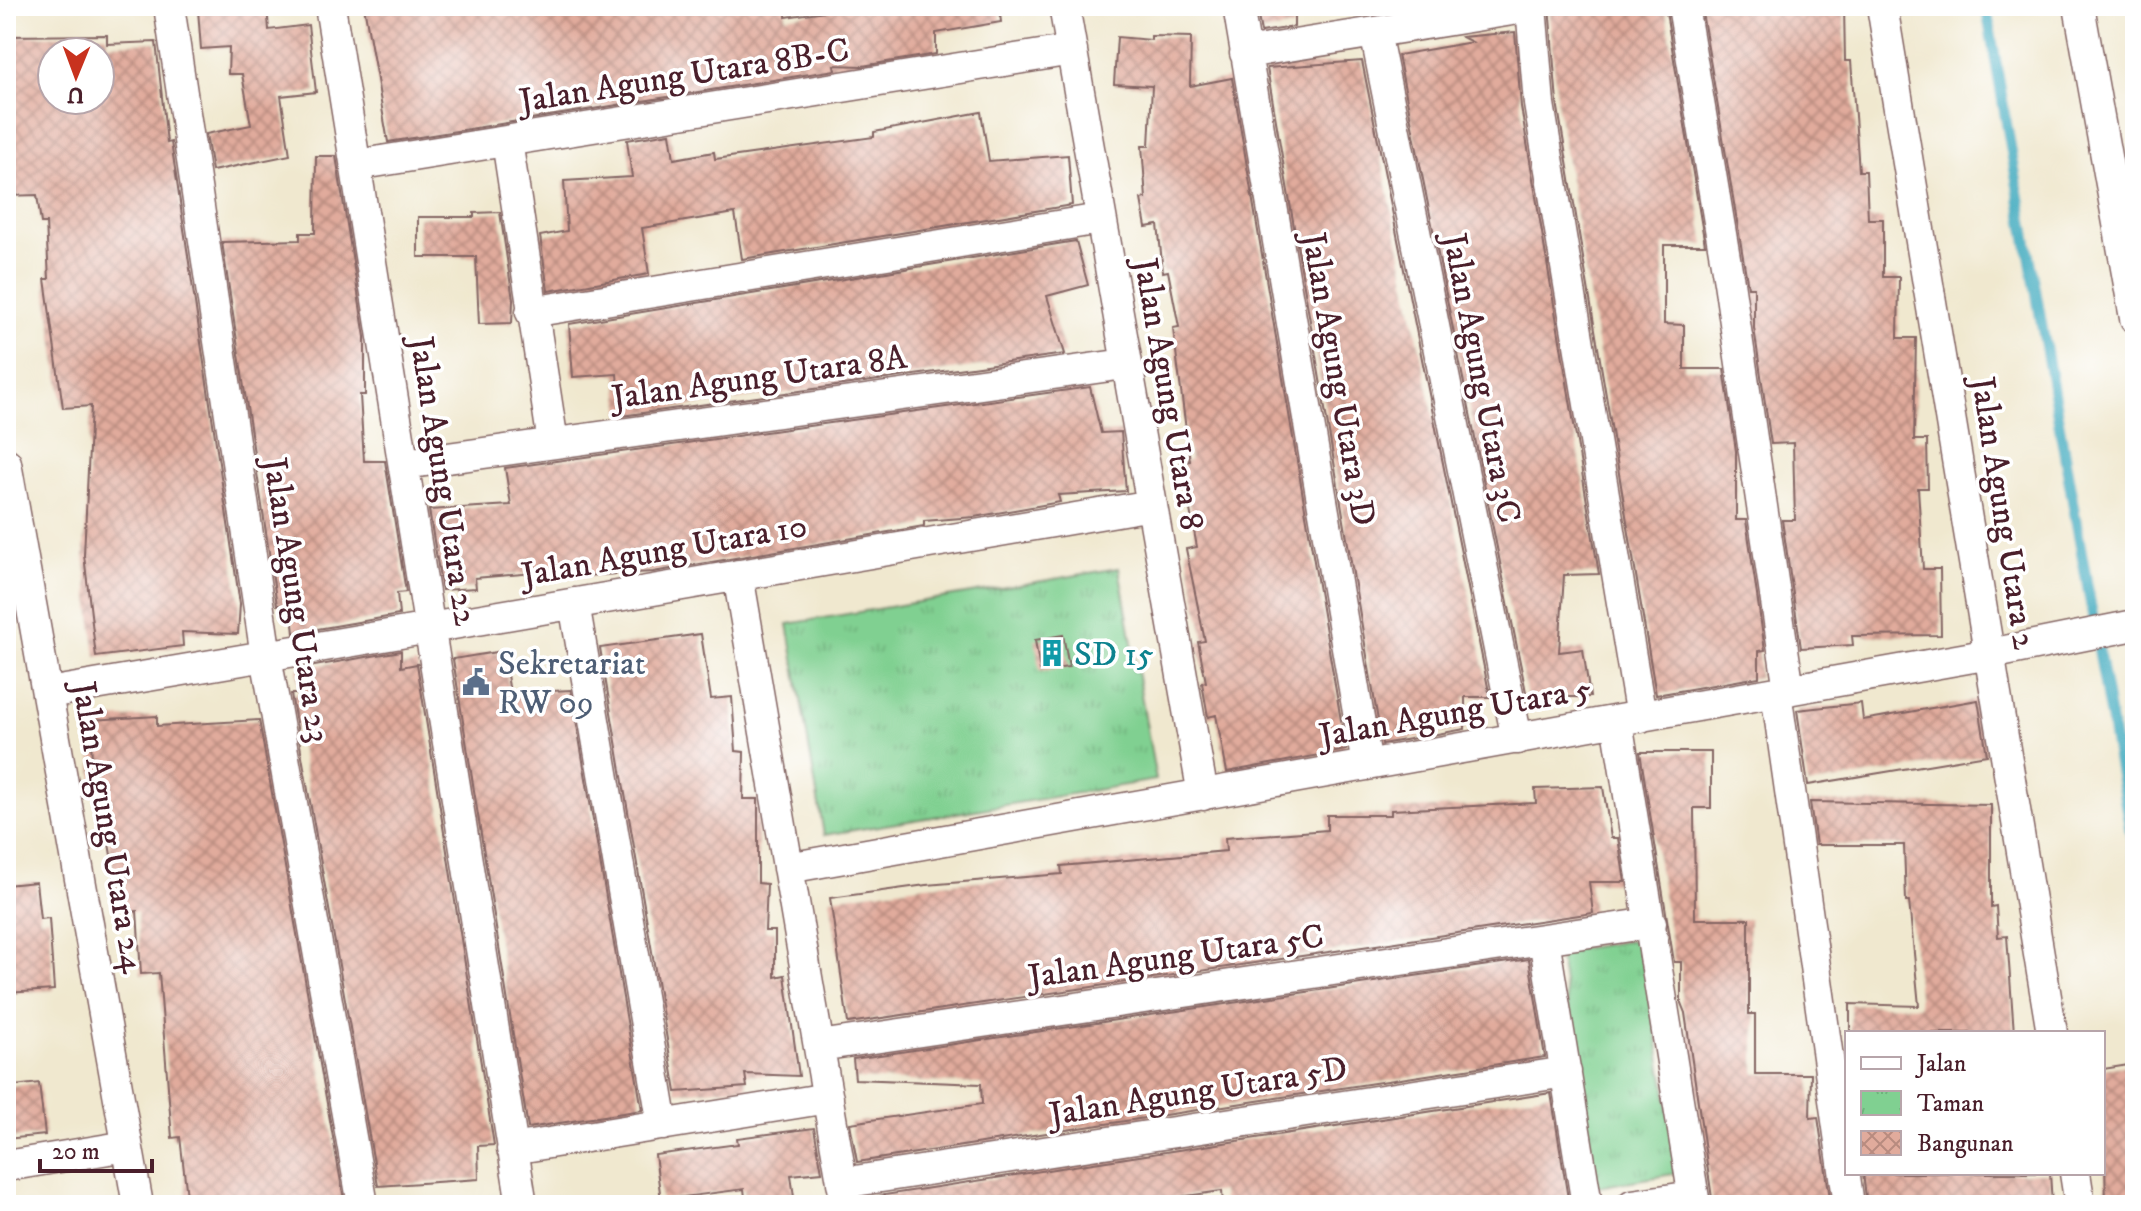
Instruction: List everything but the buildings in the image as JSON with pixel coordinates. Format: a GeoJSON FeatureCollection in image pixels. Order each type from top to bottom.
{"type":"FeatureCollection","features":[{"type":"Feature","properties":{"kind":"street","name":"Jalan Agung Utara 23"},"geometry":{"type":"LineString","coordinates":[[169,6],[266,656],[363,1205]]}},
{"type":"Feature","properties":{"kind":"street","name":"Jalan Agung Utara 22"},"geometry":{"type":"LineString","coordinates":[[330,6],[522,1205]]}},
{"type":"Feature","properties":{"kind":"street","name":"Jalan Agung Utara 8"},"geometry":{"type":"LineString","coordinates":[[1064,6],[1203,795]]}},
{"type":"Feature","properties":{"kind":"street","name":"Jalan Agung Utara 3D"},"geometry":{"type":"LineString","coordinates":[[1238,6],[1367,765]]}},
{"type":"Feature","properties":{"kind":"street"},"geometry":{"type":"LineString","coordinates":[[1245,53],[1531,6],[1539,104],[1629,719],[1651,923],[1694,1200],[1632,1205]]}},
{"type":"Feature","properties":{"kind":"street"},"geometry":{"type":"LineString","coordinates":[[1683,6],[1729,282],[1845,1174]]}},
{"type":"Feature","properties":{"kind":"street","name":"Jalan Agung Utara 2"},"geometry":{"type":"LineString","coordinates":[[1882,6],[2052,1031]]}},
{"type":"Feature","properties":{"kind":"street"},"geometry":{"type":"LineString","coordinates":[[2079,6],[2135,318]]}},
{"type":"Feature","properties":{"kind":"street","name":"Jalan Agung Utara 3C"},"geometry":{"type":"LineString","coordinates":[[1375,32],[1517,739]]}},
{"type":"Feature","properties":{"kind":"street","name":"Jalan Agung Utara 8B-C"},"geometry":{"type":"LineString","coordinates":[[356,165],[1072,50]]}},
{"type":"Feature","properties":{"kind":"street"},"geometry":{"type":"LineString","coordinates":[[507,141],[553,443]]}},
{"type":"Feature","properties":{"kind":"street"},"geometry":{"type":"LineString","coordinates":[[531,312],[1100,219]]}},
{"type":"Feature","properties":{"kind":"street","name":"Jalan Agung Utara 8A"},"geometry":{"type":"LineString","coordinates":[[404,464],[1125,364]]}},
{"type":"Feature","properties":{"kind":"street","name":"Jalan Agung Utara 24"},"geometry":{"type":"LineString","coordinates":[[6,463],[138,1205]]}},
{"type":"Feature","properties":{"kind":"street","name":"Jalan Agung Utara 10"},"geometry":{"type":"LineString","coordinates":[[48,693],[1152,505]]}},
{"type":"Feature","properties":{"kind":"street"},"geometry":{"type":"LineString","coordinates":[[738,575],[844,1194]]}},
{"type":"Feature","properties":{"kind":"street"},"geometry":{"type":"LineString","coordinates":[[574,603],[663,1125]]}},
{"type":"Feature","properties":{"kind":"street","name":"Jalan Agung Utara 5"},"geometry":{"type":"LineString","coordinates":[[788,868],[2132,626]]}},
{"type":"Feature","properties":{"kind":"street","name":"Jalan Agung Utara 5C"},"geometry":{"type":"LineString","coordinates":[[819,1046],[1651,923]]}},
{"type":"Feature","properties":{"kind":"street"},"geometry":{"type":"LineString","coordinates":[[1544,939],[1587,1205]]}},
{"type":"Feature","properties":{"kind":"street","name":"Jalan Agung Utara 5D"},"geometry":{"type":"LineString","coordinates":[[844,1194],[1566,1072]]}},
{"type":"Feature","properties":{"kind":"street"},"geometry":{"type":"LineString","coordinates":[[512,1149],[828,1098]]}},
{"type":"Feature","properties":{"kind":"street"},"geometry":{"type":"LineString","coordinates":[[6,1166],[127,1146]]}},
{"type":"Feature","properties":{"kind":"street"},"geometry":{"type":"LineString","coordinates":[[1845,1175],[1849,1205]]}},
{"type":"Feature","properties":{"kind":"street"},"geometry":{"type":"LineString","coordinates":[[2075,1175],[2080,1205]]}},
{"type":"Feature","properties":{"kind":"green space"},"geometry":{"type":"Polygon","coordinates":[[[1119,568],[1156,780],[824,835],[788,624],[1119,568]]]}},
{"type":"Feature","properties":{"kind":"green space"},"geometry":{"type":"Polygon","coordinates":[[[1641,939],[1679,1173],[1597,1187],[1559,952],[1641,939]]]}},
{"type":"Feature","properties":{"kind":"waterway"},"geometry":{"type":"LineString","coordinates":[[1986,6],[2135,858]]}},
{"type":"Feature","properties":{"kind":"place","name":"SD 15"},"geometry":{"type":"Point","coordinates":[1052,653]}},
{"type":"Feature","properties":{"kind":"place","name":"Sekretariat RW 09"},"geometry":{"type":"Point","coordinates":[476,682]}}]}
